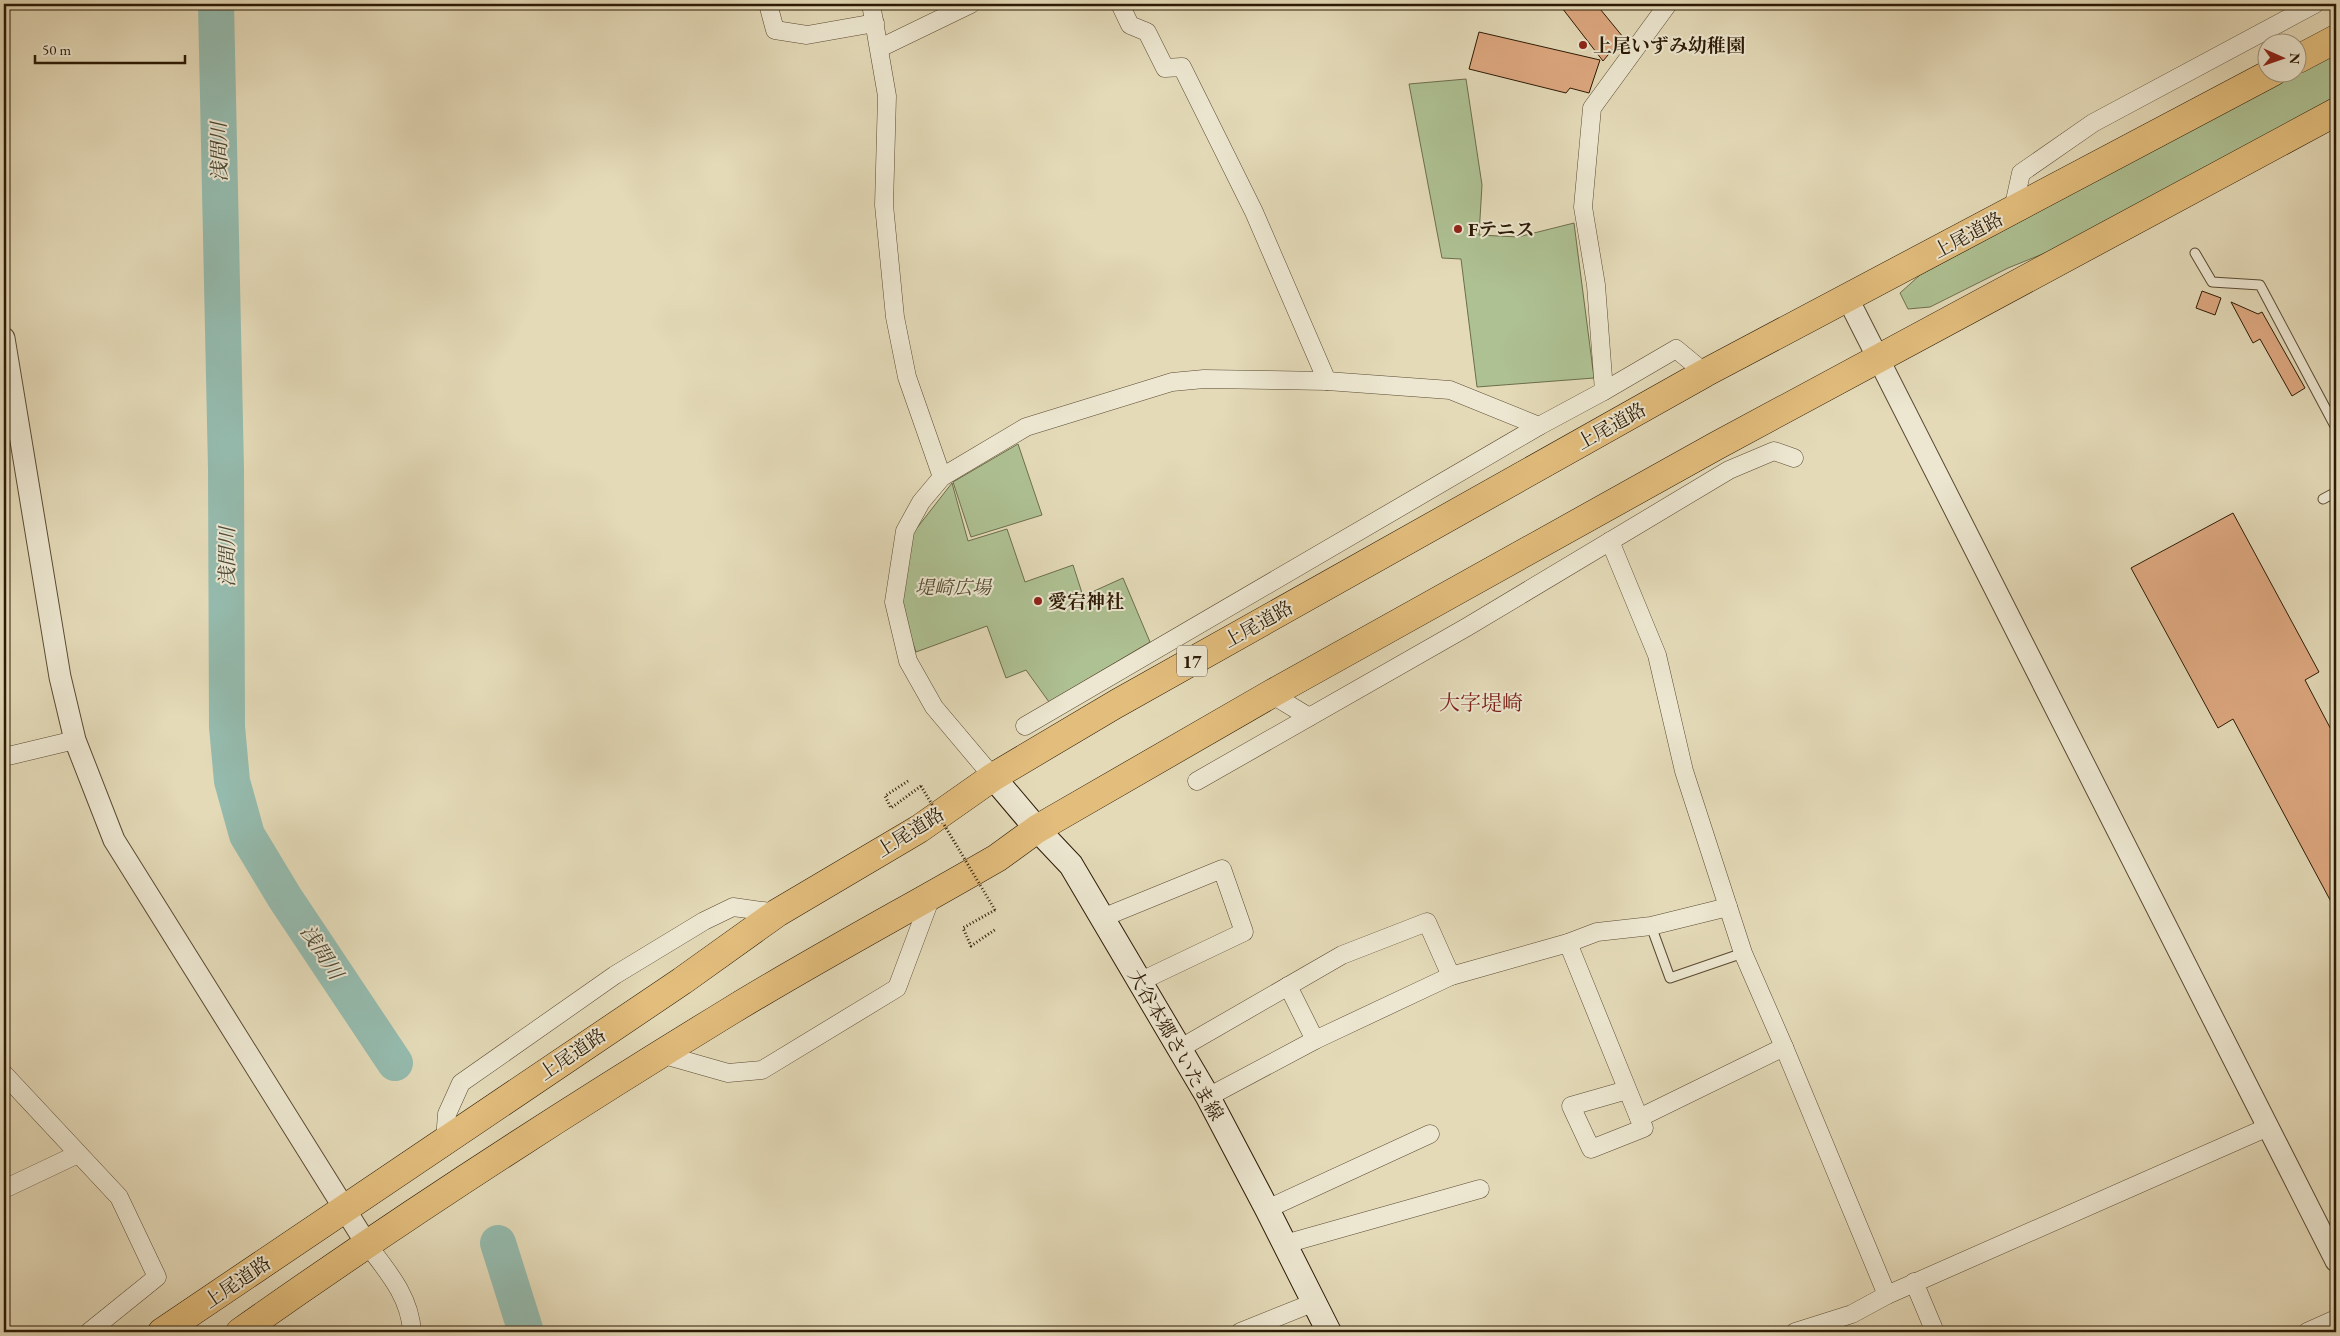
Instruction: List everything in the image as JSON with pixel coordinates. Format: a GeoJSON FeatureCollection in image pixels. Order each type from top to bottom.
{"type":"FeatureCollection","features":[{"type":"Feature","properties":{"kind":"highway"},"geometry":{"type":"LineString","coordinates":[[2308,54],[2336,39]]}},
{"type":"Feature","properties":{"kind":"highway","name":"上尾道路"},"geometry":{"type":"LineString","coordinates":[[162,1332],[682,981],[777,912],[919,829],[993,777],[1116,704],[1705,373],[1848,299],[2258,80]]}},
{"type":"Feature","properties":{"kind":"highway"},"geometry":{"type":"LineString","coordinates":[[240,1332],[366,1244],[661,1054],[735,1009],[997,858],[1037,829],[1271,694],[1716,446],[2336,112]]}},
{"type":"Feature","properties":{"kind":"main road","name":"大谷本郷さいたま線"},"geometry":{"type":"LineString","coordinates":[[993,777],[1037,829],[1071,865],[1208,1097],[1329,1332]]}},
{"type":"Feature","properties":{"kind":"street"},"geometry":{"type":"LineString","coordinates":[[768,4],[775,30],[807,36],[874,24]]}},
{"type":"Feature","properties":{"kind":"street"},"geometry":{"type":"LineString","coordinates":[[871,4],[887,96],[884,205],[895,318],[907,377],[942,477]]}},
{"type":"Feature","properties":{"kind":"street"},"geometry":{"type":"LineString","coordinates":[[880,48],[971,4]]}},
{"type":"Feature","properties":{"kind":"street"},"geometry":{"type":"LineString","coordinates":[[1120,4],[1130,25],[1147,32],[1165,68],[1182,67],[1254,212],[1327,381]]}},
{"type":"Feature","properties":{"kind":"street"},"geometry":{"type":"LineString","coordinates":[[1604,391],[1596,285],[1583,207],[1592,108],[1668,4]]}},
{"type":"Feature","properties":{"kind":"street"},"geometry":{"type":"LineString","coordinates":[[2013,210],[2021,173],[2093,124],[2315,4]]}},
{"type":"Feature","properties":{"kind":"street"},"geometry":{"type":"LineString","coordinates":[[1848,299],[2336,1261]]}},
{"type":"Feature","properties":{"kind":"street"},"geometry":{"type":"LineString","coordinates":[[4,338],[60,677],[75,740],[114,840],[366,1244],[397,1284],[410,1311],[412,1332]]}},
{"type":"Feature","properties":{"kind":"street"},"geometry":{"type":"LineString","coordinates":[[1025,726],[1110,674],[1676,348],[1705,373]]}},
{"type":"Feature","properties":{"kind":"street"},"geometry":{"type":"LineString","coordinates":[[993,777],[934,707],[908,661],[894,602],[905,531],[921,502],[942,477],[1026,427],[1172,382],[1204,379],[1327,381],[1450,390],[1539,426]]}},
{"type":"Feature","properties":{"kind":"street"},"geometry":{"type":"LineString","coordinates":[[1716,446],[1730,470]]}},
{"type":"Feature","properties":{"kind":"street"},"geometry":{"type":"LineString","coordinates":[[1197,781],[1467,627],[1730,470],[1774,451],[1794,458]]}},
{"type":"Feature","properties":{"kind":"street"},"geometry":{"type":"LineString","coordinates":[[1610,541],[1657,655],[1684,771],[1743,953],[1887,1295]]}},
{"type":"Feature","properties":{"kind":"street"},"geometry":{"type":"LineString","coordinates":[[1110,674],[1116,704]]}},
{"type":"Feature","properties":{"kind":"street"},"geometry":{"type":"LineString","coordinates":[[1271,694],[1309,717]]}},
{"type":"Feature","properties":{"kind":"street"},"geometry":{"type":"LineString","coordinates":[[4,757],[75,740]]}},
{"type":"Feature","properties":{"kind":"street"},"geometry":{"type":"LineString","coordinates":[[1102,918],[1222,869],[1244,932],[1139,982]]}},
{"type":"Feature","properties":{"kind":"street"},"geometry":{"type":"LineString","coordinates":[[661,1054],[728,1074],[762,1070],[897,988],[931,897]]}},
{"type":"Feature","properties":{"kind":"street"},"geometry":{"type":"LineString","coordinates":[[445,1140],[448,1114],[460,1083],[615,975],[704,921],[733,907],[777,912]]}},
{"type":"Feature","properties":{"kind":"street"},"geometry":{"type":"LineString","coordinates":[[1208,1097],[1315,1040],[1450,976],[1568,943],[1597,932],[1651,926],[1728,907]]}},
{"type":"Feature","properties":{"kind":"street"},"geometry":{"type":"LineString","coordinates":[[1179,1048],[1342,955],[1427,922],[1450,976]]}},
{"type":"Feature","properties":{"kind":"street"},"geometry":{"type":"LineString","coordinates":[[1568,943],[1627,1090],[1638,1118],[1644,1128],[1592,1149],[1571,1106],[1627,1090]]}},
{"type":"Feature","properties":{"kind":"street"},"geometry":{"type":"LineString","coordinates":[[1288,986],[1315,1040]]}},
{"type":"Feature","properties":{"kind":"street"},"geometry":{"type":"LineString","coordinates":[[1638,1118],[1784,1047]]}},
{"type":"Feature","properties":{"kind":"street"},"geometry":{"type":"LineString","coordinates":[[4,1074],[119,1197],[158,1277],[89,1332]]}},
{"type":"Feature","properties":{"kind":"street"},"geometry":{"type":"LineString","coordinates":[[1795,1332],[1852,1314],[1914,1282],[2268,1127]]}},
{"type":"Feature","properties":{"kind":"street"},"geometry":{"type":"LineString","coordinates":[[1267,1209],[1430,1134]]}},
{"type":"Feature","properties":{"kind":"street"},"geometry":{"type":"LineString","coordinates":[[4,1189],[78,1154]]}},
{"type":"Feature","properties":{"kind":"street"},"geometry":{"type":"LineString","coordinates":[[1285,1244],[1480,1189]]}},
{"type":"Feature","properties":{"kind":"street"},"geometry":{"type":"LineString","coordinates":[[1914,1282],[1936,1332]]}},
{"type":"Feature","properties":{"kind":"street"},"geometry":{"type":"LineString","coordinates":[[1240,1332],[1315,1302]]}},
{"type":"Feature","properties":{"kind":"street"},"geometry":{"type":"LineString","coordinates":[[2307,1332],[2336,1319]]}},
{"type":"Feature","properties":{"kind":"lane"},"geometry":{"type":"LineString","coordinates":[[2195,253],[2212,282],[2260,285],[2336,428]]}},
{"type":"Feature","properties":{"kind":"lane"},"geometry":{"type":"LineString","coordinates":[[2323,499],[2336,492]]}},
{"type":"Feature","properties":{"kind":"lane"},"geometry":{"type":"LineString","coordinates":[[1651,926],[1670,978],[1743,953]]}},
{"type":"Feature","properties":{"kind":"path"},"geometry":{"type":"LineString","coordinates":[[908,781],[885,796],[891,808],[921,787],[995,910],[963,928],[971,946],[996,929]]}},
{"type":"Feature","properties":{"kind":"green space"},"geometry":{"type":"Polygon","coordinates":[[[2336,53],[2336,99],[2085,237],[2008,268],[1930,307],[1908,309],[1900,293],[1920,275],[2282,82],[2308,82],[2308,68],[2336,53]]]}},
{"type":"Feature","properties":{"kind":"green space","name":"Fテニス"},"geometry":{"type":"Polygon","coordinates":[[[1466,79],[1482,185],[1479,235],[1518,237],[1574,223],[1594,378],[1477,387],[1461,259],[1442,258],[1409,84],[1466,79]]]}},
{"type":"Feature","properties":{"kind":"green space"},"geometry":{"type":"Polygon","coordinates":[[[1018,444],[1042,515],[971,537],[953,482],[1018,444]]]}},
{"type":"Feature","properties":{"kind":"green space","name":"堤崎広場"},"geometry":{"type":"Polygon","coordinates":[[[952,483],[968,541],[1007,529],[1025,582],[1073,565],[1083,596],[1123,578],[1150,642],[1049,702],[1026,670],[1006,678],[987,626],[916,652],[907,626],[901,592],[913,533],[952,483]]]}},
{"type":"Feature","properties":{"kind":"building"},"geometry":{"type":"Polygon","coordinates":[[[1559,4],[1596,4],[1623,37],[1603,61],[1559,4]]]}},
{"type":"Feature","properties":{"kind":"building"},"geometry":{"type":"Polygon","coordinates":[[[1479,32],[1600,60],[1589,93],[1570,88],[1566,93],[1469,69],[1479,32]]]}},
{"type":"Feature","properties":{"kind":"building"},"geometry":{"type":"Polygon","coordinates":[[[2202,291],[2221,298],[2215,315],[2196,308],[2202,291]]]}},
{"type":"Feature","properties":{"kind":"building"},"geometry":{"type":"Polygon","coordinates":[[[2231,302],[2258,314],[2262,312],[2305,388],[2292,396],[2260,339],[2253,343],[2231,302]]]}},
{"type":"Feature","properties":{"kind":"building"},"geometry":{"type":"Polygon","coordinates":[[[2233,513],[2319,672],[2305,680],[2336,739],[2336,911],[2233,719],[2218,728],[2131,568],[2233,513]]]}},
{"type":"Feature","properties":{"kind":"waterway","name":"浅間川"},"geometry":{"type":"LineString","coordinates":[[216,4],[226,469],[227,727],[232,781],[247,835],[285,898],[395,1063]]}},
{"type":"Feature","properties":{"kind":"waterway","name":"浅間川"},"geometry":{"type":"LineString","coordinates":[[498,1243],[526,1332]]}},
{"type":"Feature","properties":{"kind":"place","name":"上尾いずみ幼稚園"},"geometry":{"type":"Point","coordinates":[1583,45]}},
{"type":"Feature","properties":{"kind":"place","name":"Fテニス"},"geometry":{"type":"Point","coordinates":[1458,229]}},
{"type":"Feature","properties":{"kind":"place","name":"愛宕神社"},"geometry":{"type":"Point","coordinates":[1038,601]}},
{"type":"Feature","properties":{"kind":"district","name":"大字堤崎"},"geometry":{"type":"Point","coordinates":[1481,702]}}]}
